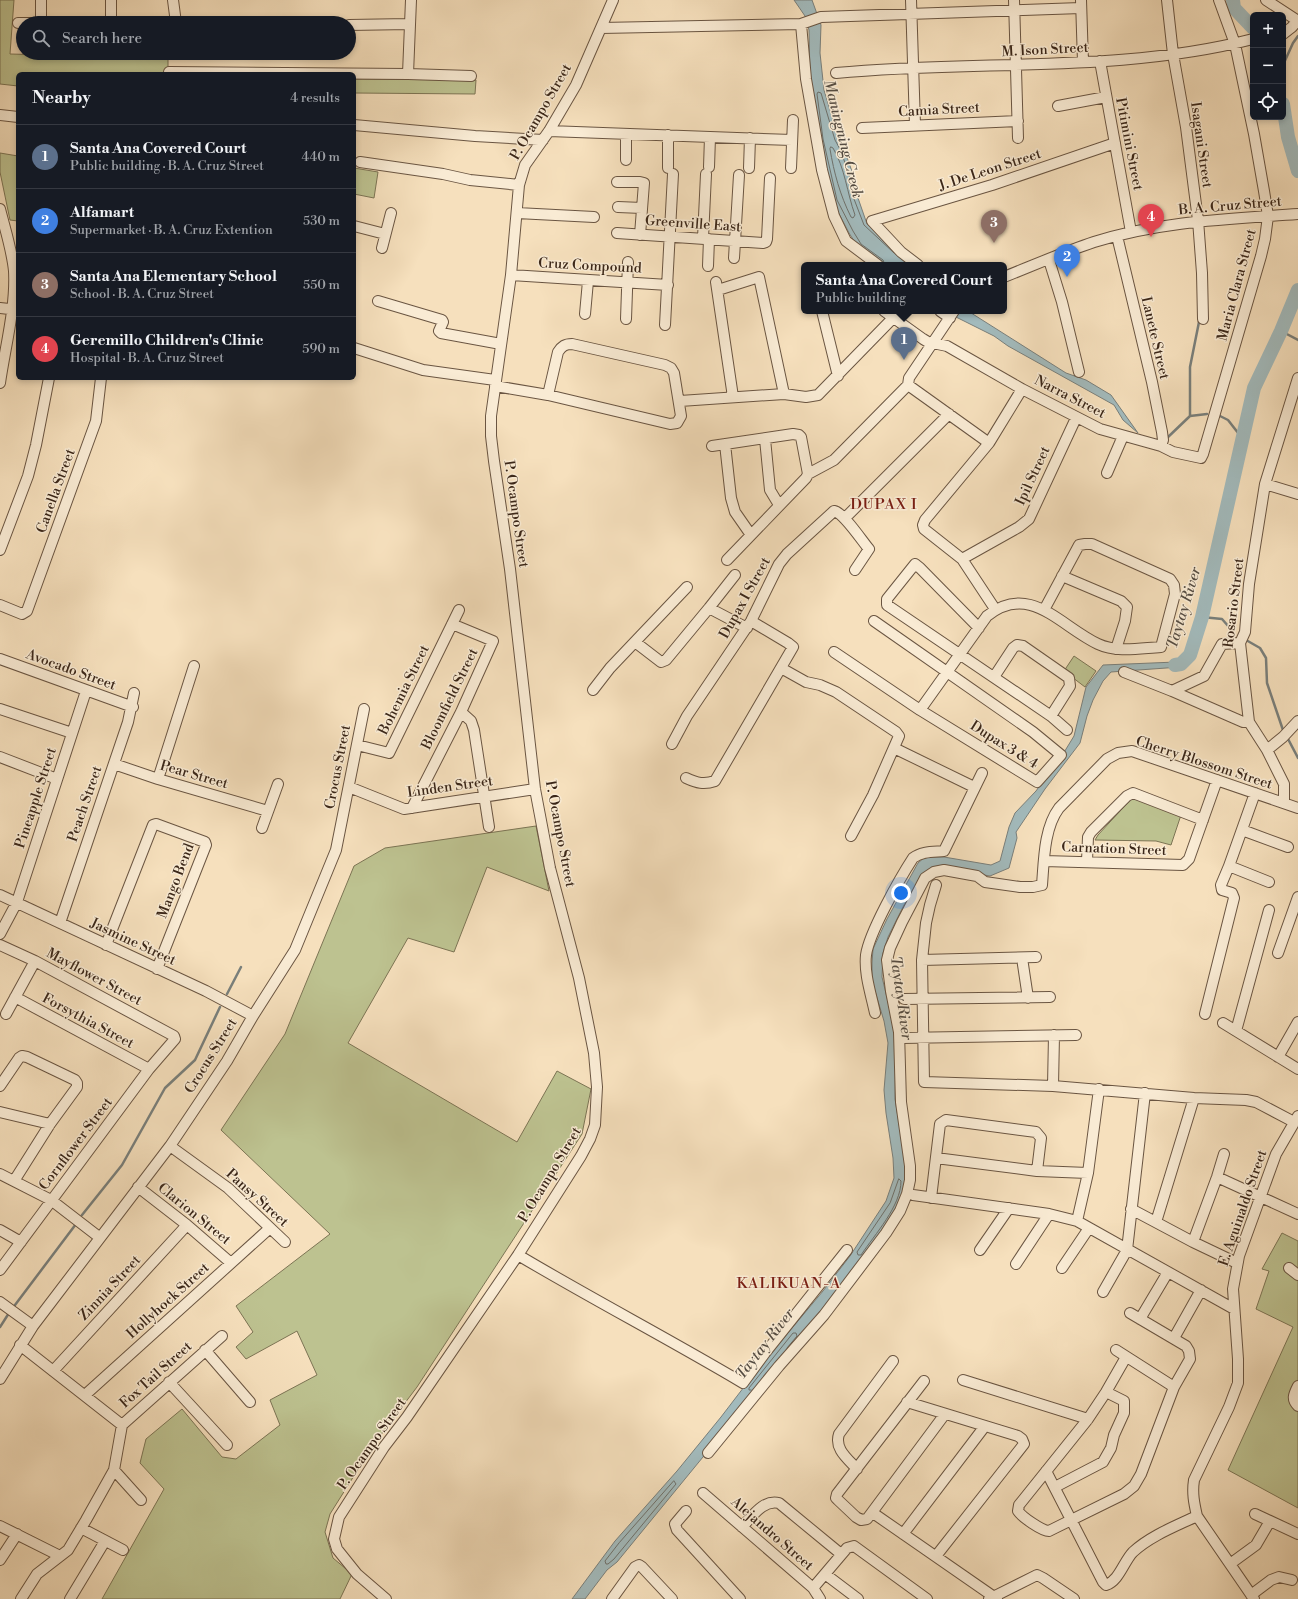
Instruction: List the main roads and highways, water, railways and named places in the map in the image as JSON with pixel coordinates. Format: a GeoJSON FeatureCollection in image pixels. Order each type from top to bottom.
{"type":"FeatureCollection","features":[{"type":"Feature","properties":{"kind":"water"},"geometry":{"type":"Polygon","coordinates":[[[794,0],[812,0],[821,25],[820,53],[824,90],[839,139],[854,177],[858,198],[867,224],[911,262],[879,262],[858,247],[833,202],[824,166],[810,76],[809,30],[805,16],[794,0]]]}},
{"type":"Feature","properties":{"kind":"water"},"geometry":{"type":"Polygon","coordinates":[[[950,314],[973,314],[1066,373],[1086,380],[1111,395],[1138,433],[1123,420],[1114,405],[1008,346],[994,336],[950,314]]]}},
{"type":"Feature","properties":{"kind":"water"},"geometry":{"type":"Polygon","coordinates":[[[1190,655],[1187,661],[1180,667],[1111,672],[1103,681],[1087,716],[1080,743],[1045,789],[1016,832],[1017,838],[1009,868],[990,876],[954,870],[922,877],[904,905],[888,937],[883,953],[882,977],[896,1035],[895,1099],[906,1166],[905,1190],[892,1218],[789,1352],[617,1562],[607,1570],[585,1599],[572,1599],[615,1541],[677,1471],[757,1370],[823,1291],[850,1256],[886,1201],[894,1178],[893,1158],[884,1090],[888,1043],[884,1021],[872,981],[873,949],[887,919],[918,863],[925,857],[944,857],[991,865],[1000,861],[1009,827],[1015,813],[1036,791],[1074,736],[1086,687],[1103,665],[1176,662],[1183,660],[1190,655]]]}},
{"type":"Feature","properties":{"kind":"waterway","name":"Taytay River"},"geometry":{"type":"LineString","coordinates":[[1233,0],[1234,8],[1250,25]]}},
{"type":"Feature","properties":{"kind":"waterway"},"geometry":{"type":"LineString","coordinates":[[1286,58],[1298,36]]}},
{"type":"Feature","properties":{"kind":"waterway","name":"Taytay River"},"geometry":{"type":"LineString","coordinates":[[1285,120],[1288,137],[1298,171]]}},
{"type":"Feature","properties":{"kind":"waterway","name":"Taytay River"},"geometry":{"type":"LineString","coordinates":[[1175,665],[1181,664],[1190,655],[1202,617],[1254,388],[1281,331],[1298,290]]}},
{"type":"Feature","properties":{"kind":"waterway"},"geometry":{"type":"LineString","coordinates":[[1190,416],[1190,367],[1199,322]]}},
{"type":"Feature","properties":{"kind":"waterway"},"geometry":{"type":"LineString","coordinates":[[1281,331],[1298,340]]}},
{"type":"Feature","properties":{"kind":"waterway","name":"Maningning Creek"},"geometry":{"type":"LineString","coordinates":[[1165,438],[1167,438],[1190,416],[1207,414]]}},
{"type":"Feature","properties":{"kind":"waterway","name":"Maningning Creek"},"geometry":{"type":"LineString","coordinates":[[1218,415],[1228,420],[1242,438]]}},
{"type":"Feature","properties":{"kind":"waterway"},"geometry":{"type":"LineString","coordinates":[[1202,617],[1222,619],[1229,627]]}},
{"type":"Feature","properties":{"kind":"waterway"},"geometry":{"type":"LineString","coordinates":[[1246,640],[1260,648],[1266,658],[1267,683],[1284,733]]}},
{"type":"Feature","properties":{"kind":"waterway"},"geometry":{"type":"LineString","coordinates":[[1287,737],[1298,758]]}},
{"type":"Feature","properties":{"kind":"waterway"},"geometry":{"type":"LineString","coordinates":[[227,994],[241,967]]}},
{"type":"Feature","properties":{"kind":"waterway"},"geometry":{"type":"LineString","coordinates":[[82,1215],[122,1165],[165,1088],[195,1060],[220,1007]]}},
{"type":"Feature","properties":{"kind":"waterway"},"geometry":{"type":"LineString","coordinates":[[15,1305],[76,1224]]}},
{"type":"Feature","properties":{"kind":"waterway"},"geometry":{"type":"LineString","coordinates":[[0,1327],[9,1313]]}},
{"type":"Feature","properties":{"kind":"place","name":"Geremillo Children's Clinic"},"geometry":{"type":"Point","coordinates":[1151,237]}},
{"type":"Feature","properties":{"kind":"place","name":"Santa Ana Elementary School"},"geometry":{"type":"Point","coordinates":[994,243]}},
{"type":"Feature","properties":{"kind":"place","name":"Alfamart"},"geometry":{"type":"Point","coordinates":[1067,277]}},
{"type":"Feature","properties":{"kind":"place","name":"Santa Ana Covered Court"},"geometry":{"type":"Point","coordinates":[904,360]}},
{"type":"Feature","properties":{"kind":"district","name":"DUPAX I"},"geometry":{"type":"Point","coordinates":[884,504]}},
{"type":"Feature","properties":{"kind":"district","name":"KALIKUAN-A"},"geometry":{"type":"Point","coordinates":[789,1283]}}]}
